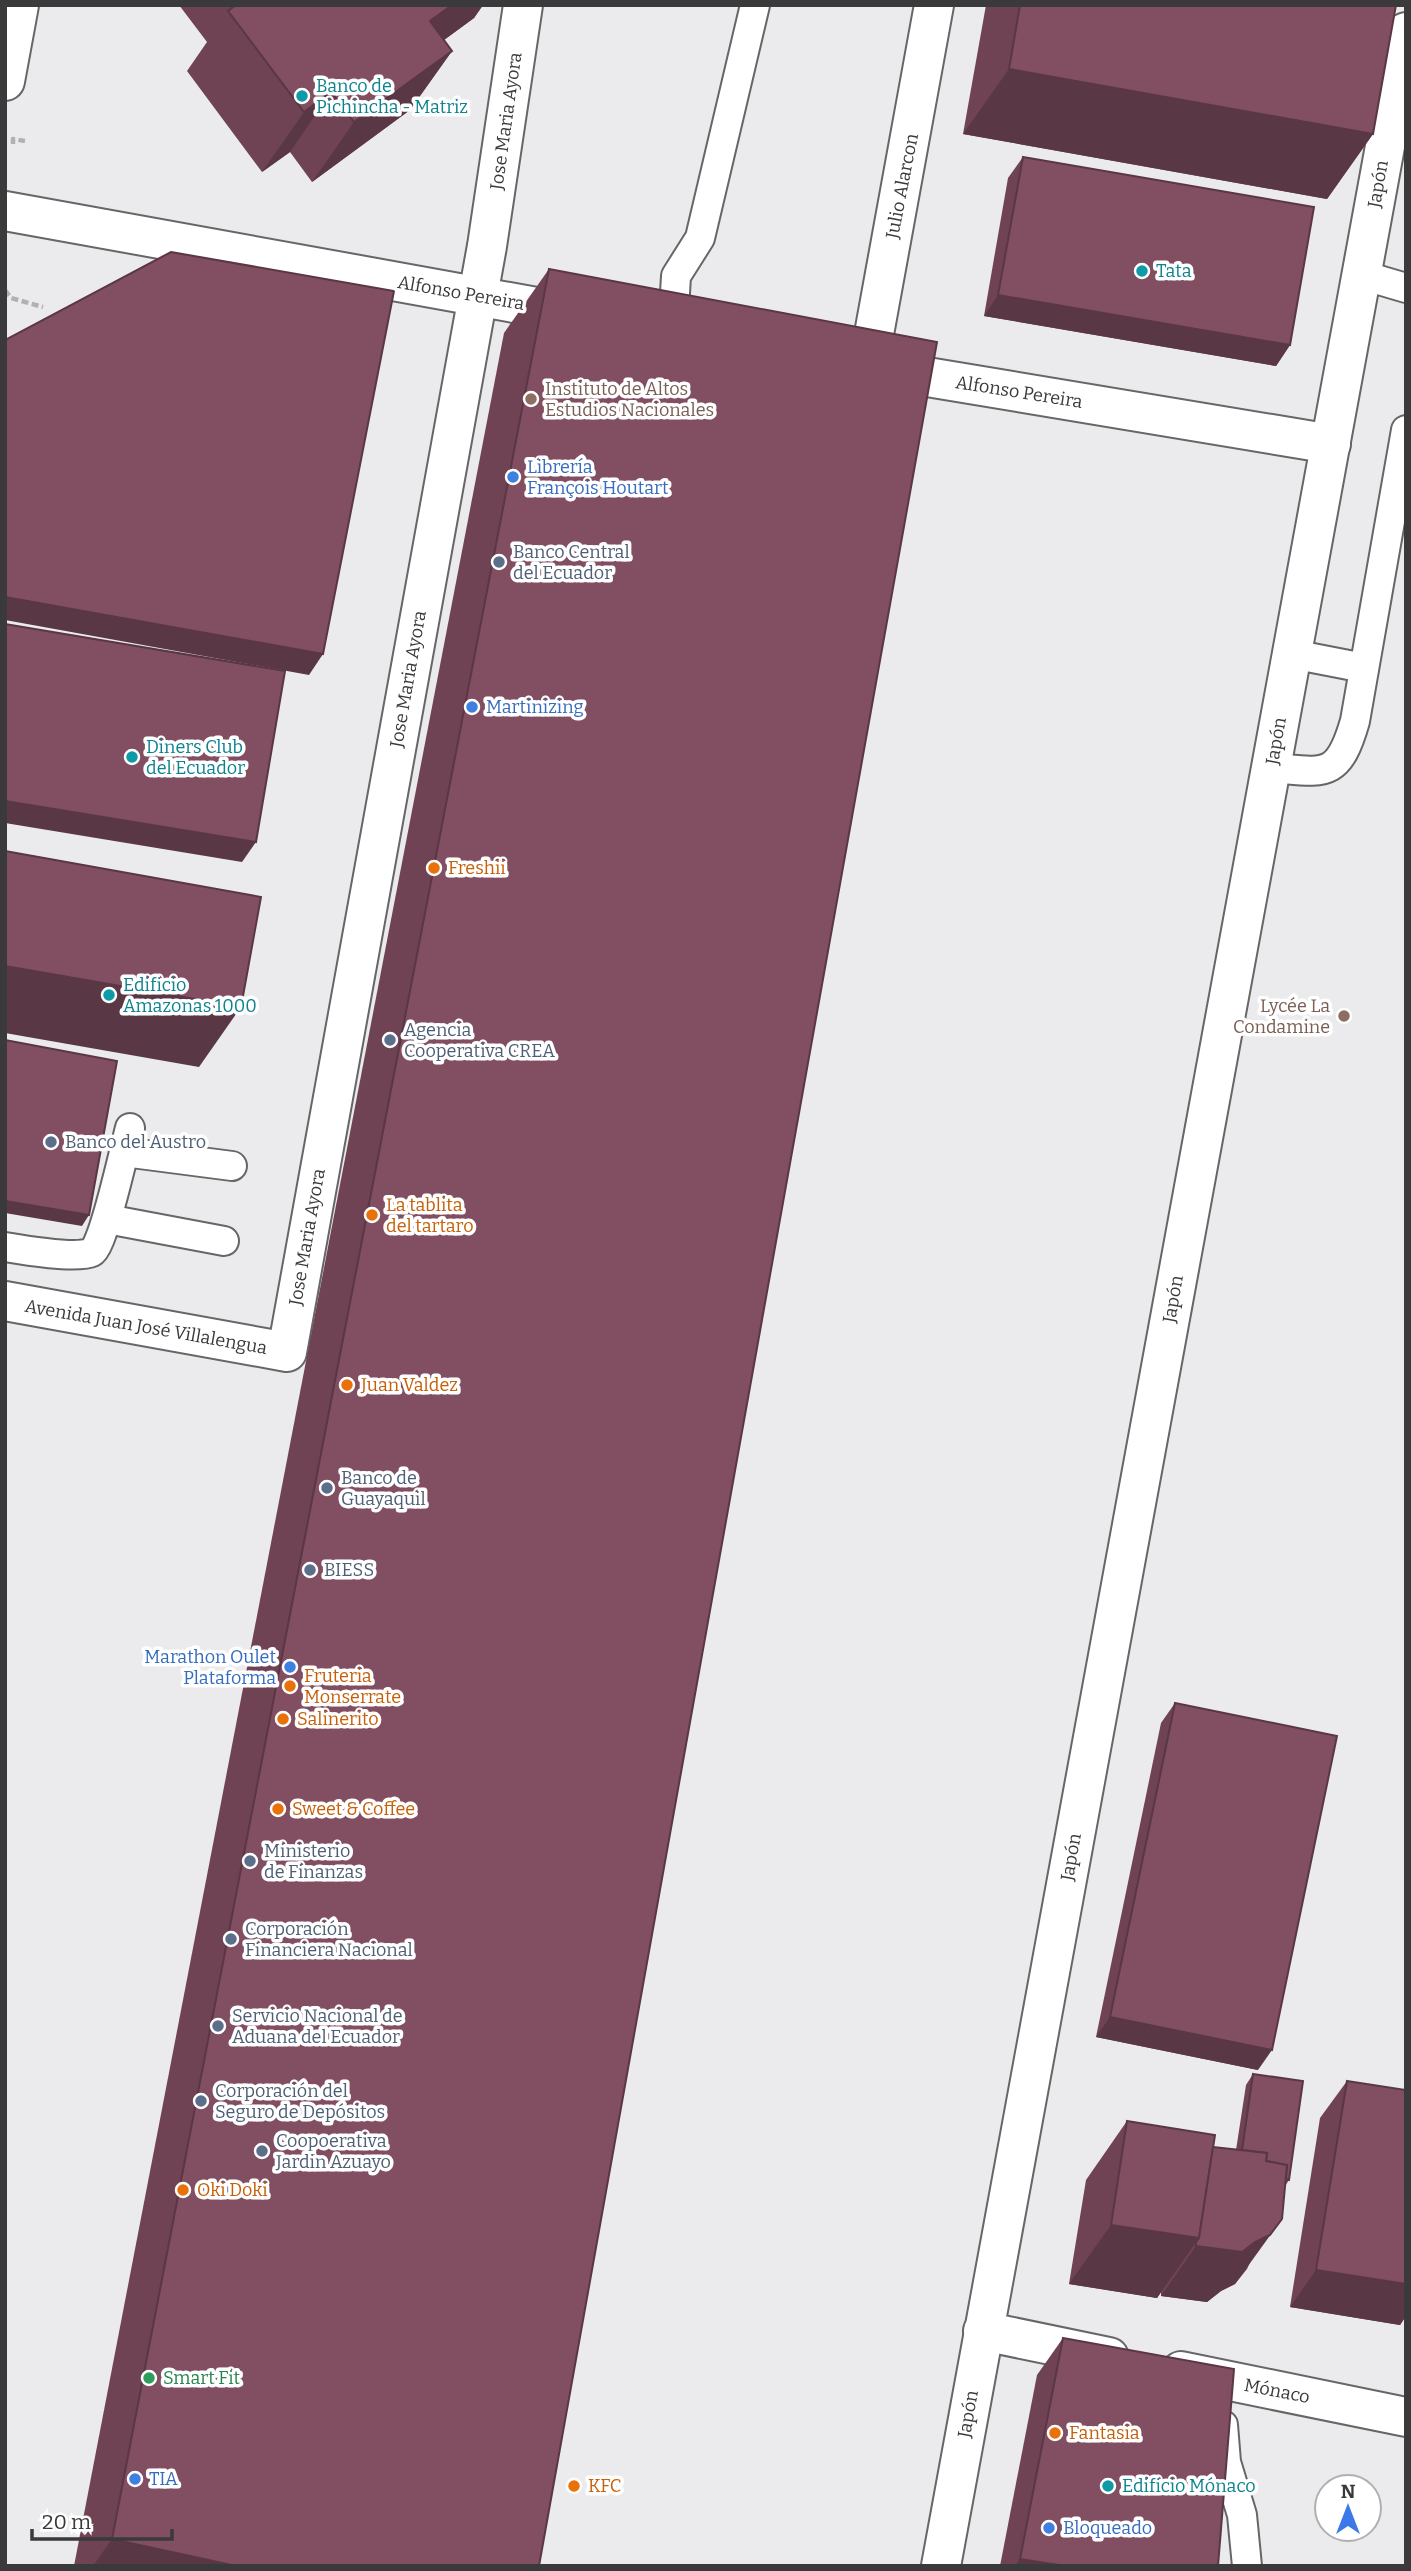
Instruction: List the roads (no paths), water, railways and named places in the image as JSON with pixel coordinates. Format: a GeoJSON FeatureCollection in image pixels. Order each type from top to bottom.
{"type":"FeatureCollection","features":[{"type":"Feature","properties":{"kind":"street"},"geometry":{"type":"LineString","coordinates":[[5,81],[19,5]]}},
{"type":"Feature","properties":{"kind":"street","name":"Jose Maria Ayora"},"geometry":{"type":"LineString","coordinates":[[287,1352],[487,246],[523,5]]}},
{"type":"Feature","properties":{"kind":"street","name":"Julio Alarcon"},"geometry":{"type":"LineString","coordinates":[[868,367],[934,5]]}},
{"type":"Feature","properties":{"kind":"street","name":"Japón"},"geometry":{"type":"LineString","coordinates":[[941,2566],[1405,41]]}},
{"type":"Feature","properties":{"kind":"street","name":"Alfonso Pereira"},"geometry":{"type":"LineString","coordinates":[[5,212],[708,338]]}},
{"type":"Feature","properties":{"kind":"street","name":"Alfonso Pereira"},"geometry":{"type":"LineString","coordinates":[[828,360],[1331,444]]}},
{"type":"Feature","properties":{"kind":"street","name":"Avenida Juan José Villalengua"},"geometry":{"type":"LineString","coordinates":[[5,1301],[287,1352]]}},
{"type":"Feature","properties":{"kind":"street","name":"Mónaco"},"geometry":{"type":"LineString","coordinates":[[983,2331],[1406,2417]]}},
{"type":"Feature","properties":{"kind":"lane"},"geometry":{"type":"LineString","coordinates":[[668,330],[674,310],[676,276],[700,238],[755,5]]}},
{"type":"Feature","properties":{"kind":"lane"},"geometry":{"type":"LineString","coordinates":[[1362,275],[1406,288]]}},
{"type":"Feature","properties":{"kind":"lane"},"geometry":{"type":"LineString","coordinates":[[1271,768],[1310,771],[1323,769],[1339,761],[1348,745],[1355,722],[1406,430]]}},
{"type":"Feature","properties":{"kind":"lane"},"geometry":{"type":"LineString","coordinates":[[1292,654],[1364,668]]}},
{"type":"Feature","properties":{"kind":"lane"},"geometry":{"type":"LineString","coordinates":[[5,1247],[55,1254],[90,1254],[96,1250],[107,1219],[127,1140],[232,1166]]}},
{"type":"Feature","properties":{"kind":"lane"},"geometry":{"type":"LineString","coordinates":[[107,1219],[224,1241]]}},
{"type":"Feature","properties":{"kind":"lane"},"geometry":{"type":"LineString","coordinates":[[1231,2381],[1223,2422],[1226,2462],[1242,2515],[1247,2566]]}},
{"type":"Feature","properties":{"kind":"place","name":"Banco de Pichincha - Matriz"},"geometry":{"type":"Point","coordinates":[302,96]}},
{"type":"Feature","properties":{"kind":"place","name":"Tata"},"geometry":{"type":"Point","coordinates":[1142,271]}},
{"type":"Feature","properties":{"kind":"place","name":"Instituto de Altos Estudios Nacionales"},"geometry":{"type":"Point","coordinates":[531,399]}},
{"type":"Feature","properties":{"kind":"place","name":"Librería François Houtart"},"geometry":{"type":"Point","coordinates":[513,477]}},
{"type":"Feature","properties":{"kind":"place","name":"Banco Central del Ecuador"},"geometry":{"type":"Point","coordinates":[499,562]}},
{"type":"Feature","properties":{"kind":"place","name":"Martinizing"},"geometry":{"type":"Point","coordinates":[472,707]}},
{"type":"Feature","properties":{"kind":"place","name":"Diners Club del Ecuador"},"geometry":{"type":"Point","coordinates":[132,757]}},
{"type":"Feature","properties":{"kind":"place","name":"Freshii"},"geometry":{"type":"Point","coordinates":[434,868]}},
{"type":"Feature","properties":{"kind":"place","name":"Edificio Amazonas 1000"},"geometry":{"type":"Point","coordinates":[109,995]}},
{"type":"Feature","properties":{"kind":"place","name":"Lycée La Condamine"},"geometry":{"type":"Point","coordinates":[1344,1016]}},
{"type":"Feature","properties":{"kind":"place","name":"Agencia Cooperativa CREA"},"geometry":{"type":"Point","coordinates":[390,1040]}},
{"type":"Feature","properties":{"kind":"place","name":"Banco del Austro"},"geometry":{"type":"Point","coordinates":[51,1142]}},
{"type":"Feature","properties":{"kind":"place","name":"La tablita del tartaro"},"geometry":{"type":"Point","coordinates":[372,1215]}},
{"type":"Feature","properties":{"kind":"place","name":"Juan Valdez"},"geometry":{"type":"Point","coordinates":[347,1385]}},
{"type":"Feature","properties":{"kind":"place","name":"Banco de Guayaquil"},"geometry":{"type":"Point","coordinates":[327,1488]}},
{"type":"Feature","properties":{"kind":"place","name":"BIESS"},"geometry":{"type":"Point","coordinates":[310,1570]}},
{"type":"Feature","properties":{"kind":"place","name":"Marathon Oulet Plataforma"},"geometry":{"type":"Point","coordinates":[290,1667]}},
{"type":"Feature","properties":{"kind":"place","name":"Fruteria Monserrate"},"geometry":{"type":"Point","coordinates":[290,1686]}},
{"type":"Feature","properties":{"kind":"place","name":"Salinerito"},"geometry":{"type":"Point","coordinates":[283,1719]}},
{"type":"Feature","properties":{"kind":"place","name":"Sweet & Coffee"},"geometry":{"type":"Point","coordinates":[278,1809]}},
{"type":"Feature","properties":{"kind":"place","name":"Ministerio de Finanzas"},"geometry":{"type":"Point","coordinates":[250,1861]}},
{"type":"Feature","properties":{"kind":"place","name":"Corporación Financiera Nacional"},"geometry":{"type":"Point","coordinates":[231,1939]}},
{"type":"Feature","properties":{"kind":"place","name":"Servicio Nacional de Aduana del Ecuador"},"geometry":{"type":"Point","coordinates":[218,2026]}},
{"type":"Feature","properties":{"kind":"place","name":"Corporación del Seguro de Depósitos"},"geometry":{"type":"Point","coordinates":[201,2101]}},
{"type":"Feature","properties":{"kind":"place","name":"Coopoerativa Jardin Azuayo"},"geometry":{"type":"Point","coordinates":[262,2151]}},
{"type":"Feature","properties":{"kind":"place","name":"Oki Doki"},"geometry":{"type":"Point","coordinates":[183,2190]}},
{"type":"Feature","properties":{"kind":"place","name":"Smart Fit"},"geometry":{"type":"Point","coordinates":[149,2378]}},
{"type":"Feature","properties":{"kind":"place","name":"Fantasia"},"geometry":{"type":"Point","coordinates":[1055,2433]}},
{"type":"Feature","properties":{"kind":"place","name":"TIA"},"geometry":{"type":"Point","coordinates":[135,2479]}},
{"type":"Feature","properties":{"kind":"place","name":"KFC"},"geometry":{"type":"Point","coordinates":[574,2486]}},
{"type":"Feature","properties":{"kind":"place","name":"Edificio Mónaco"},"geometry":{"type":"Point","coordinates":[1108,2486]}},
{"type":"Feature","properties":{"kind":"place","name":"Bloqueado"},"geometry":{"type":"Point","coordinates":[1049,2528]}}]}
